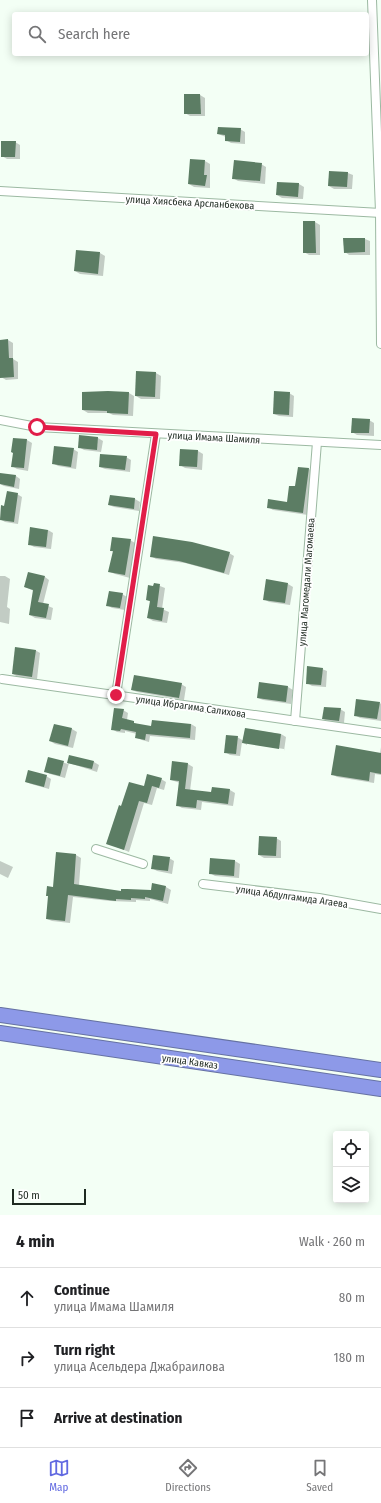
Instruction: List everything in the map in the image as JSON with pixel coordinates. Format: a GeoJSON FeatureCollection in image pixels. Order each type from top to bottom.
{"type":"FeatureCollection","features":[{"type":"Feature","properties":{"kind":"highway","name":"улица Кавказ"},"geometry":{"type":"LineString","coordinates":[[0,1015],[381,1070]]}},
{"type":"Feature","properties":{"kind":"highway","name":"улица Кавказ"},"geometry":{"type":"LineString","coordinates":[[0,1033],[381,1089]]}},
{"type":"Feature","properties":{"kind":"street"},"geometry":{"type":"LineString","coordinates":[[372,0],[380,212],[381,344]]}},
{"type":"Feature","properties":{"kind":"street","name":"улица Хиясбека Арсланбекова"},"geometry":{"type":"LineString","coordinates":[[0,191],[380,212]]}},
{"type":"Feature","properties":{"kind":"street","name":"улица Имама Шамиля"},"geometry":{"type":"LineString","coordinates":[[0,420],[37,427],[381,445]]}},
{"type":"Feature","properties":{"kind":"street"},"geometry":{"type":"LineString","coordinates":[[116,695],[156,434]]}},
{"type":"Feature","properties":{"kind":"street","name":"улица Магомедали Магомаева"},"geometry":{"type":"LineString","coordinates":[[295,721],[317,442]]}},
{"type":"Feature","properties":{"kind":"street","name":"улица Ибрагима Салихова"},"geometry":{"type":"LineString","coordinates":[[2,679],[381,734]]}},
{"type":"Feature","properties":{"kind":"street"},"geometry":{"type":"LineString","coordinates":[[96,849],[143,864]]}},
{"type":"Feature","properties":{"kind":"street","name":"улица Абдулгамида Агаева"},"geometry":{"type":"LineString","coordinates":[[203,884],[319,898],[381,908]]}},
{"type":"Feature","properties":{"kind":"building"},"geometry":{"type":"Polygon","coordinates":[[[184,94],[200,94],[201,114],[184,114],[184,94]]]}},
{"type":"Feature","properties":{"kind":"building"},"geometry":{"type":"Polygon","coordinates":[[[218,127],[241,128],[240,142],[225,141],[225,135],[217,134],[218,127]]]}},
{"type":"Feature","properties":{"kind":"building"},"geometry":{"type":"Polygon","coordinates":[[[1,141],[16,141],[15,157],[1,157],[1,141]]]}},
{"type":"Feature","properties":{"kind":"building"},"geometry":{"type":"Polygon","coordinates":[[[190,159],[205,160],[204,175],[207,175],[205,186],[188,184],[190,159]]]}},
{"type":"Feature","properties":{"kind":"building"},"geometry":{"type":"Polygon","coordinates":[[[234,160],[262,163],[260,181],[232,179],[234,160]]]}},
{"type":"Feature","properties":{"kind":"building"},"geometry":{"type":"Polygon","coordinates":[[[329,171],[348,172],[347,187],[328,186],[329,171]]]}},
{"type":"Feature","properties":{"kind":"building"},"geometry":{"type":"Polygon","coordinates":[[[277,182],[299,183],[298,197],[276,195],[277,182]]]}},
{"type":"Feature","properties":{"kind":"building"},"geometry":{"type":"Polygon","coordinates":[[[303,221],[315,221],[316,253],[303,253],[303,221]]]}},
{"type":"Feature","properties":{"kind":"building"},"geometry":{"type":"Polygon","coordinates":[[[343,238],[365,238],[365,252],[344,253],[343,238]]]}},
{"type":"Feature","properties":{"kind":"building"},"geometry":{"type":"Polygon","coordinates":[[[76,250],[100,252],[98,274],[74,271],[76,250]]]}},
{"type":"Feature","properties":{"kind":"building"},"geometry":{"type":"Polygon","coordinates":[[[8,339],[9,358],[13,358],[14,377],[0,378],[0,340],[8,339]]]}},
{"type":"Feature","properties":{"kind":"building"},"geometry":{"type":"Polygon","coordinates":[[[136,371],[156,372],[155,397],[135,396],[136,371]]]}},
{"type":"Feature","properties":{"kind":"building"},"geometry":{"type":"Polygon","coordinates":[[[274,391],[290,392],[289,415],[273,414],[274,391]]]}},
{"type":"Feature","properties":{"kind":"building"},"geometry":{"type":"Polygon","coordinates":[[[82,392],[129,392],[128,414],[82,410],[82,392]]]}},
{"type":"Feature","properties":{"kind":"building"},"geometry":{"type":"Polygon","coordinates":[[[352,418],[370,419],[369,433],[351,433],[352,418]]]}},
{"type":"Feature","properties":{"kind":"building"},"geometry":{"type":"Polygon","coordinates":[[[79,435],[98,437],[97,450],[78,448],[79,435]]]}},
{"type":"Feature","properties":{"kind":"building"},"geometry":{"type":"Polygon","coordinates":[[[13,438],[27,439],[24,468],[11,467],[13,438]]]}},
{"type":"Feature","properties":{"kind":"building"},"geometry":{"type":"Polygon","coordinates":[[[54,446],[74,448],[71,467],[52,464],[54,446]]]}},
{"type":"Feature","properties":{"kind":"building"},"geometry":{"type":"Polygon","coordinates":[[[180,449],[198,450],[197,467],[179,466],[180,449]]]}},
{"type":"Feature","properties":{"kind":"building"},"geometry":{"type":"Polygon","coordinates":[[[100,454],[127,456],[125,470],[99,467],[100,454]]]}},
{"type":"Feature","properties":{"kind":"building"},"geometry":{"type":"Polygon","coordinates":[[[298,467],[309,468],[303,513],[267,508],[268,499],[287,502],[289,486],[295,486],[298,467]]]}},
{"type":"Feature","properties":{"kind":"building"},"geometry":{"type":"Polygon","coordinates":[[[0,473],[16,475],[14,487],[0,484],[0,473]]]}},
{"type":"Feature","properties":{"kind":"building"},"geometry":{"type":"Polygon","coordinates":[[[7,491],[18,493],[14,522],[0,520],[1,505],[4,506],[7,491]]]}},
{"type":"Feature","properties":{"kind":"building"},"geometry":{"type":"Polygon","coordinates":[[[110,495],[135,498],[134,509],[108,505],[110,495]]]}},
{"type":"Feature","properties":{"kind":"building"},"geometry":{"type":"Polygon","coordinates":[[[30,527],[48,530],[46,547],[28,545],[30,527]]]}},
{"type":"Feature","properties":{"kind":"building"},"geometry":{"type":"Polygon","coordinates":[[[153,536],[192,542],[230,552],[224,573],[179,561],[150,557],[153,536]]]}},
{"type":"Feature","properties":{"kind":"building"},"geometry":{"type":"Polygon","coordinates":[[[112,537],[131,539],[125,575],[108,572],[113,551],[110,551],[112,537]]]}},
{"type":"Feature","properties":{"kind":"building"},"geometry":{"type":"Polygon","coordinates":[[[28,572],[45,576],[38,602],[49,604],[46,618],[29,615],[33,590],[24,587],[28,572]]]}},
{"type":"Feature","properties":{"kind":"building"},"geometry":{"type":"Polygon","coordinates":[[[266,579],[288,583],[285,603],[263,600],[266,579]]]}},
{"type":"Feature","properties":{"kind":"building"},"geometry":{"type":"Polygon","coordinates":[[[154,583],[160,584],[157,607],[164,608],[162,621],[147,618],[150,601],[146,600],[148,585],[153,586],[154,583]]]}},
{"type":"Feature","properties":{"kind":"building"},"geometry":{"type":"Polygon","coordinates":[[[109,591],[123,593],[120,608],[106,606],[109,591]]]}},
{"type":"Feature","properties":{"kind":"building"},"geometry":{"type":"Polygon","coordinates":[[[15,647],[36,650],[32,677],[12,674],[15,647]]]}},
{"type":"Feature","properties":{"kind":"building"},"geometry":{"type":"Polygon","coordinates":[[[307,666],[323,668],[321,685],[306,684],[307,666]]]}},
{"type":"Feature","properties":{"kind":"building"},"geometry":{"type":"Polygon","coordinates":[[[134,675],[182,683],[179,698],[131,690],[134,675]]]}},
{"type":"Feature","properties":{"kind":"building"},"geometry":{"type":"Polygon","coordinates":[[[259,682],[288,686],[286,702],[257,698],[259,682]]]}},
{"type":"Feature","properties":{"kind":"building"},"geometry":{"type":"Polygon","coordinates":[[[356,699],[380,702],[377,719],[354,716],[356,699]]]}},
{"type":"Feature","properties":{"kind":"building"},"geometry":{"type":"Polygon","coordinates":[[[324,707],[341,708],[339,721],[322,719],[324,707]]]}},
{"type":"Feature","properties":{"kind":"building"},"geometry":{"type":"Polygon","coordinates":[[[114,708],[124,709],[122,718],[134,721],[134,723],[151,726],[152,720],[191,724],[190,738],[146,734],[145,740],[135,738],[136,732],[121,729],[120,731],[111,730],[114,708]]]}},
{"type":"Feature","properties":{"kind":"building"},"geometry":{"type":"Polygon","coordinates":[[[54,724],[72,728],[68,746],[49,741],[54,724]]]}},
{"type":"Feature","properties":{"kind":"building"},"geometry":{"type":"Polygon","coordinates":[[[245,728],[281,734],[279,749],[242,743],[245,728]]]}},
{"type":"Feature","properties":{"kind":"building"},"geometry":{"type":"Polygon","coordinates":[[[226,735],[238,736],[236,754],[224,753],[226,735]]]}},
{"type":"Feature","properties":{"kind":"building"},"geometry":{"type":"Polygon","coordinates":[[[336,745],[381,753],[381,774],[370,772],[369,781],[331,775],[336,745]]]}},
{"type":"Feature","properties":{"kind":"building"},"geometry":{"type":"Polygon","coordinates":[[[69,755],[94,761],[92,769],[67,763],[69,755]]]}},
{"type":"Feature","properties":{"kind":"building"},"geometry":{"type":"Polygon","coordinates":[[[48,757],[64,761],[60,776],[44,772],[48,757]]]}},
{"type":"Feature","properties":{"kind":"building"},"geometry":{"type":"Polygon","coordinates":[[[172,761],[188,763],[185,789],[211,792],[212,787],[230,789],[228,804],[197,800],[196,808],[176,806],[179,781],[170,780],[172,761]]]}},
{"type":"Feature","properties":{"kind":"building"},"geometry":{"type":"Polygon","coordinates":[[[28,770],[47,775],[44,787],[25,782],[28,770]]]}},
{"type":"Feature","properties":{"kind":"building"},"geometry":{"type":"Polygon","coordinates":[[[147,774],[162,778],[159,788],[152,786],[147,803],[139,801],[124,850],[106,844],[119,805],[121,806],[129,782],[144,786],[147,774]]]}},
{"type":"Feature","properties":{"kind":"building"},"geometry":{"type":"Polygon","coordinates":[[[259,836],[277,837],[276,856],[258,855],[259,836]]]}},
{"type":"Feature","properties":{"kind":"building"},"geometry":{"type":"Polygon","coordinates":[[[56,852],[76,854],[74,884],[121,891],[121,889],[151,890],[152,883],[166,886],[163,901],[145,897],[145,899],[131,898],[131,900],[116,899],[116,901],[68,895],[65,921],[46,919],[48,896],[46,896],[47,886],[53,887],[56,852]]]}},
{"type":"Feature","properties":{"kind":"building"},"geometry":{"type":"Polygon","coordinates":[[[153,855],[170,857],[168,871],[151,869],[153,855]]]}},
{"type":"Feature","properties":{"kind":"building"},"geometry":{"type":"Polygon","coordinates":[[[210,858],[235,860],[234,876],[209,874],[210,858]]]}},
{"type":"Feature","properties":{"kind":"route"},"geometry":{"type":"LineString","coordinates":[[37,427],[156,434],[116,695]]}}]}
